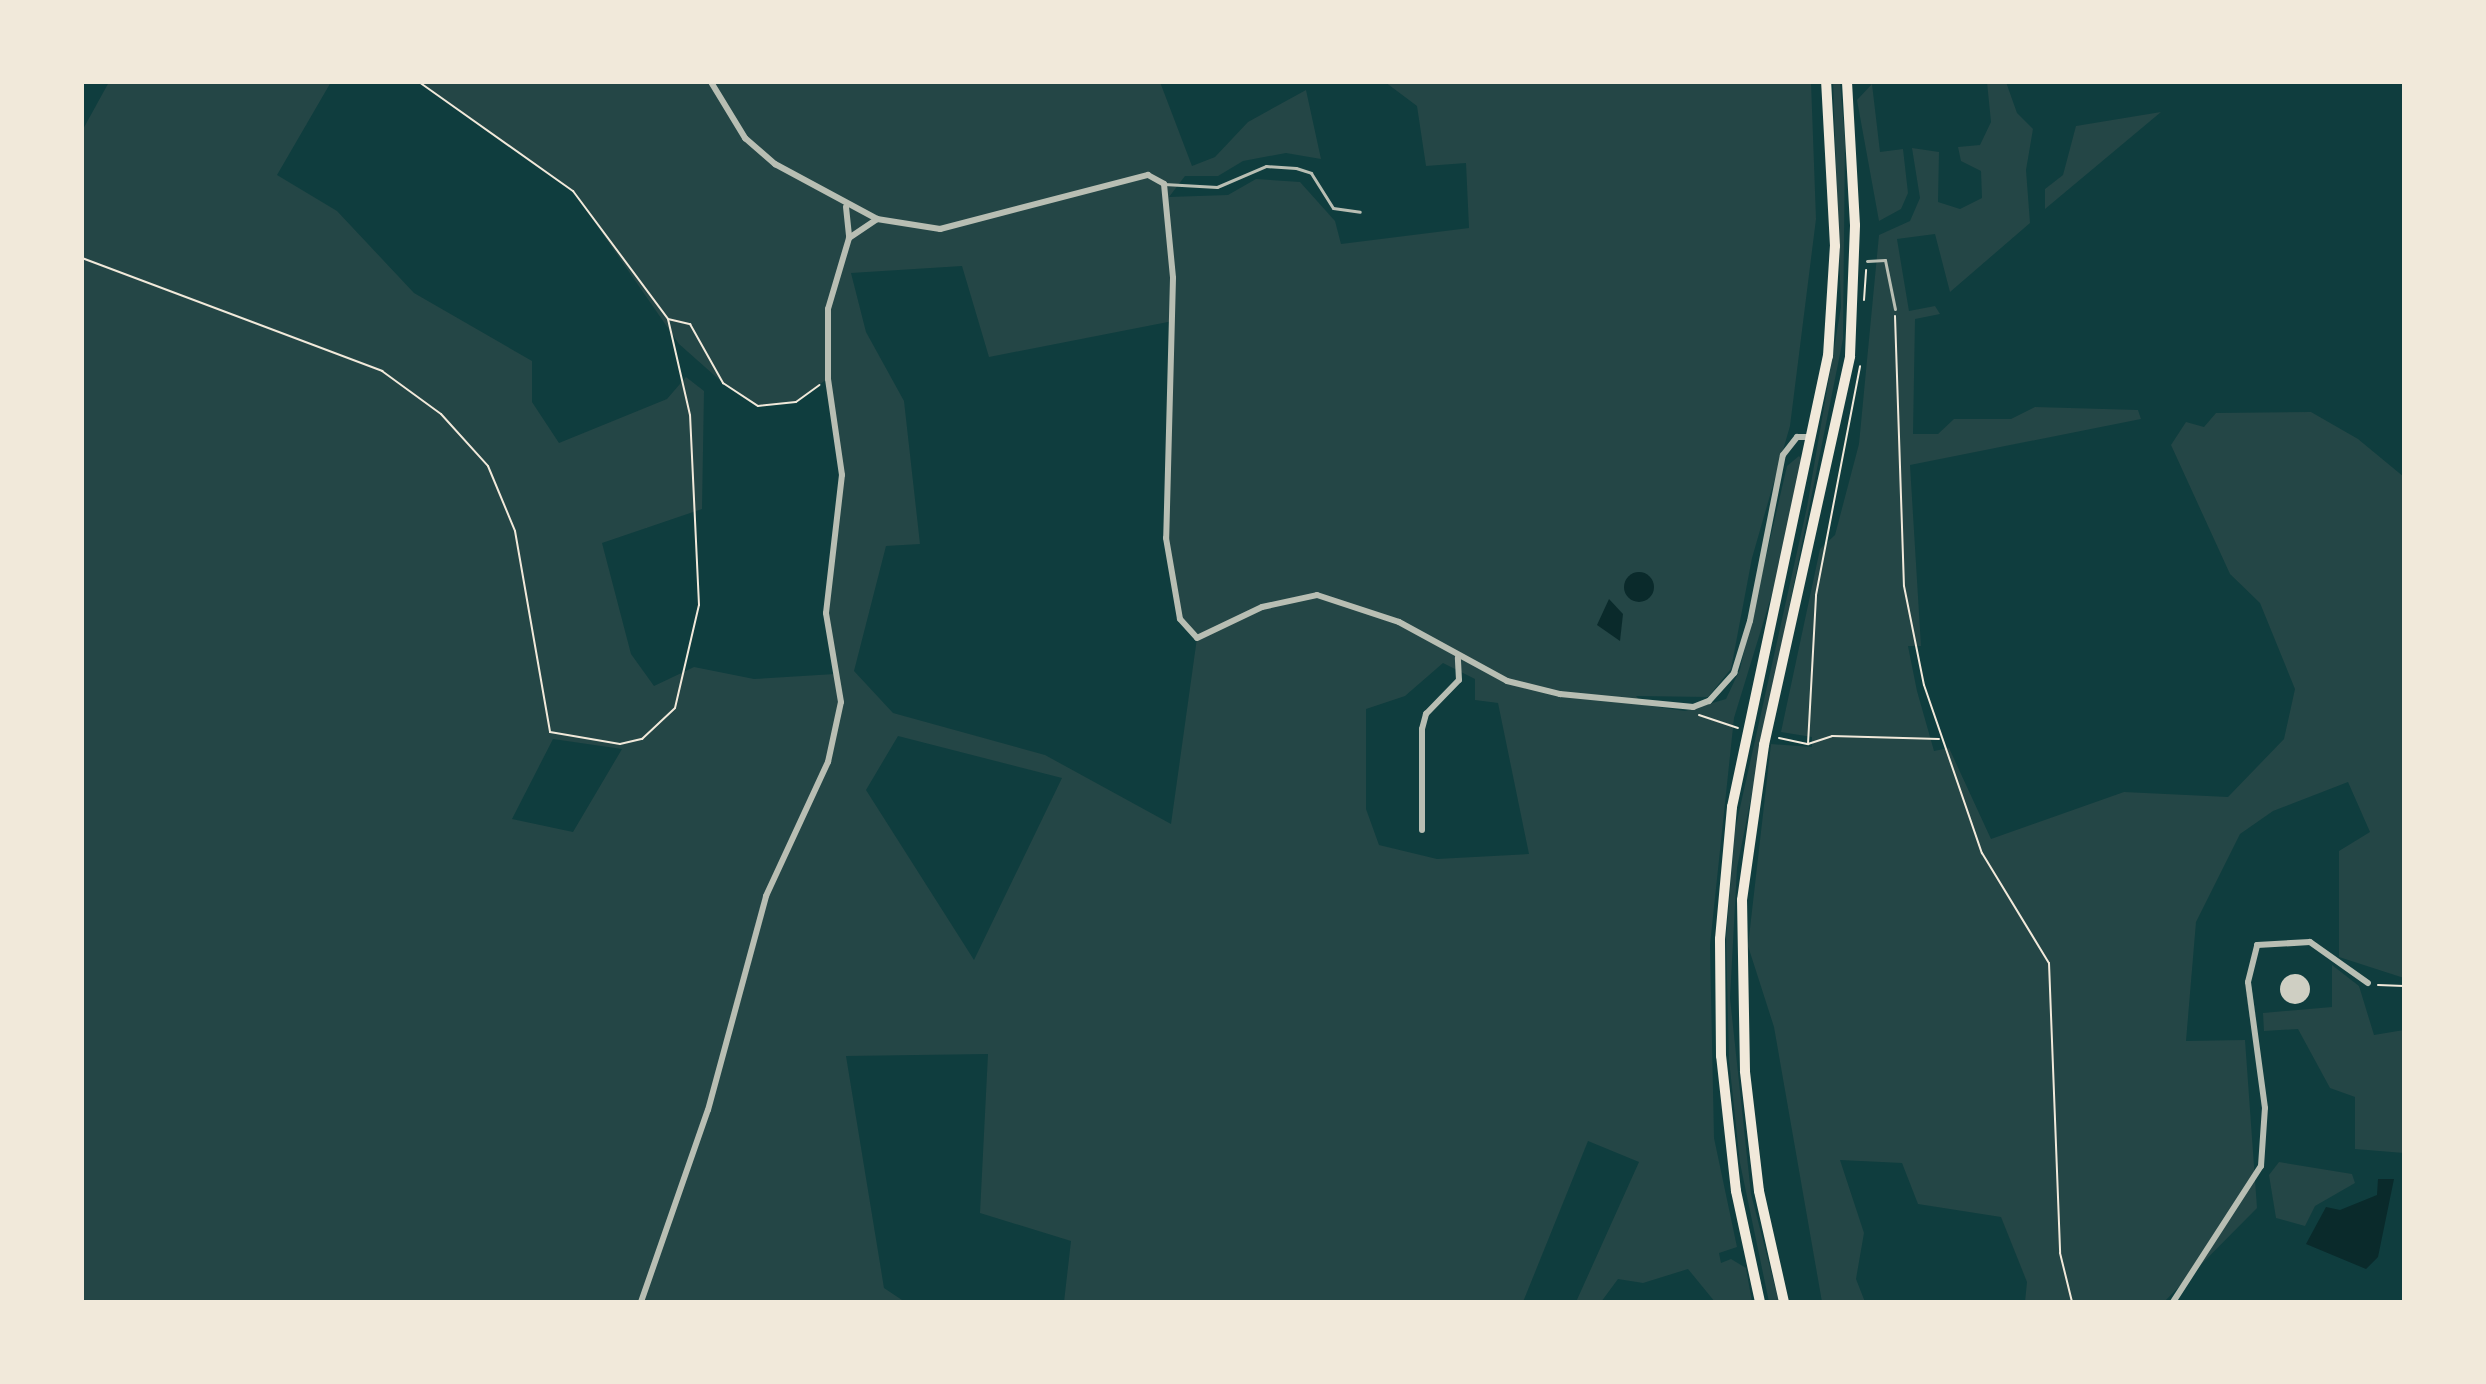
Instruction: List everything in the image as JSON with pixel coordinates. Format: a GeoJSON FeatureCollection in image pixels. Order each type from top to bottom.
{"type":"FeatureCollection","features":[{"type":"Feature","properties":{"kind":"highway"},"geometry":{"type":"LineString","coordinates":[[1760,1302],[1736,1191],[1719,1009],[1732,807],[1814,438],[1835,260],[1826,82]]}},
{"type":"Feature","properties":{"kind":"highway"},"geometry":{"type":"LineString","coordinates":[[1784,1302],[1759,1191],[1742,959],[1764,745],[1850,356],[1855,225],[1847,82]]}},
{"type":"Feature","properties":{"kind":"street"},"geometry":{"type":"LineString","coordinates":[[711,82],[745,138],[809,189],[877,219],[940,229],[1148,175],[1164,184],[1173,278],[1166,538],[1180,619],[1197,638],[1213,637],[1262,607],[1317,595],[1399,622],[1482,673],[1560,694],[1693,707],[1709,701],[1734,673],[1783,455],[1797,437],[1814,438]]}},
{"type":"Feature","properties":{"kind":"street"},"geometry":{"type":"LineString","coordinates":[[641,1302],[708,1110],[766,896],[828,762],[841,702],[826,613],[842,475],[828,379],[832,276],[849,238],[846,207]]}},
{"type":"Feature","properties":{"kind":"street"},"geometry":{"type":"LineString","coordinates":[[849,238],[877,219]]}},
{"type":"Feature","properties":{"kind":"street"},"geometry":{"type":"LineString","coordinates":[[1422,830],[1422,729],[1426,714],[1459,680],[1458,658]]}},
{"type":"Feature","properties":{"kind":"street"},"geometry":{"type":"LineString","coordinates":[[2173,1302],[2261,1166],[2265,1108],[2248,982],[2257,945],[2310,942],[2368,983]]}},
{"type":"Feature","properties":{"kind":"lane"},"geometry":{"type":"LineString","coordinates":[[1164,184],[1217,187],[1266,166],[1296,168],[1311,173],[1333,208],[1360,212]]}},
{"type":"Feature","properties":{"kind":"lane"},"geometry":{"type":"LineString","coordinates":[[1867,261],[1885,260],[1895,309]]}},
{"type":"Feature","properties":{"kind":"path"},"geometry":{"type":"LineString","coordinates":[[82,258],[382,371],[441,414],[488,466],[515,531],[550,732],[620,744],[642,739],[675,708],[699,605],[690,415],[668,319],[573,191],[419,82]]}},
{"type":"Feature","properties":{"kind":"path"},"geometry":{"type":"LineString","coordinates":[[1864,307],[1867,261]]}},
{"type":"Feature","properties":{"kind":"path"},"geometry":{"type":"LineString","coordinates":[[1895,309],[1904,586],[1940,739],[1982,853],[2049,963],[2060,1253],[2072,1302]]}},
{"type":"Feature","properties":{"kind":"path"},"geometry":{"type":"LineString","coordinates":[[668,319],[690,324],[723,383],[758,406],[796,402],[828,379]]}},
{"type":"Feature","properties":{"kind":"path"},"geometry":{"type":"LineString","coordinates":[[1808,744],[1816,595],[1861,353]]}},
{"type":"Feature","properties":{"kind":"path"},"geometry":{"type":"LineString","coordinates":[[1693,707],[1716,723]]}},
{"type":"Feature","properties":{"kind":"path"},"geometry":{"type":"LineString","coordinates":[[1799,743],[1808,744],[1832,736],[1940,739]]}},
{"type":"Feature","properties":{"kind":"path"},"geometry":{"type":"LineString","coordinates":[[2368,983],[2404,986]]}},
{"type":"Feature","properties":{"kind":"shaded area"},"geometry":{"type":"Polygon","coordinates":[[[109,82],[331,82],[277,175],[337,211],[414,293],[532,361],[532,402],[559,443],[667,399],[686,377],[704,391],[702,509],[602,543],[631,654],[654,686],[694,667],[754,679],[835,674],[826,613],[842,474],[827,379],[796,402],[758,406],[723,383],[679,344],[573,191],[420,82],[1160,82],[1192,166],[1215,157],[1248,122],[1306,90],[1321,159],[1286,153],[1243,161],[1218,176],[1185,176],[1169,197],[1228,195],[1256,179],[1300,182],[1335,221],[1341,244],[1469,228],[1466,163],[1426,166],[1417,106],[1385,82],[1811,82],[1816,219],[1790,426],[1752,558],[1731,669],[1708,697],[1636,696],[1644,705],[1685,711],[1726,699],[1740,669],[1787,466],[1799,456],[1803,461],[1779,571],[1734,718],[1710,945],[1714,1138],[1737,1247],[1719,1253],[1721,1263],[1731,1259],[1746,1268],[1752,1302],[1715,1302],[1688,1269],[1643,1283],[1618,1279],[1601,1302],[1576,1302],[1639,1162],[1588,1141],[1523,1302],[1064,1302],[1071,1241],[980,1213],[988,1054],[846,1056],[884,1288],[905,1302],[82,1302],[82,131],[109,82]],[[962,266],[851,273],[866,332],[904,401],[920,544],[886,546],[854,671],[893,713],[1045,755],[1171,824],[1197,638],[1180,619],[1166,538],[1173,321],[989,357],[962,266]],[[1443,663],[1405,696],[1366,709],[1366,809],[1379,845],[1437,859],[1529,854],[1498,703],[1475,700],[1475,679],[1443,663]],[[898,736],[866,790],[974,960],[1062,778],[898,736]],[[553,739],[512,819],[573,832],[622,749],[553,739]]]}},
{"type":"Feature","properties":{"kind":"shaded area"},"geometry":{"type":"Polygon","coordinates":[[[1833,82],[1840,82],[1845,141],[1843,339],[1737,868],[1730,998],[1751,1194],[1779,1302],[1769,1302],[1740,1163],[1729,1060],[1726,938],[1735,830],[1807,507],[1841,307],[1833,82]]]}},
{"type":"Feature","properties":{"kind":"shaded area"},"geometry":{"type":"Polygon","coordinates":[[[1987,82],[2006,82],[2017,113],[2033,129],[2026,170],[2030,223],[1950,292],[1935,234],[1897,239],[1909,311],[1935,306],[1940,314],[1915,319],[1913,434],[1938,434],[1954,419],[2011,419],[2035,407],[2138,410],[2141,419],[1910,465],[1921,646],[1908,646],[1917,691],[1934,751],[1949,748],[1991,839],[2124,792],[2228,797],[2284,739],[2295,689],[2260,603],[2230,574],[2171,445],[2186,422],[2204,427],[2216,413],[2311,412],[2358,439],[2404,477],[2404,978],[2339,957],[2339,851],[2370,832],[2348,782],[2273,811],[2240,834],[2196,922],[2186,1041],[2245,1040],[2257,1208],[2164,1302],[2025,1302],[2027,1282],[2001,1217],[1918,1204],[1902,1163],[1840,1160],[1864,1233],[1856,1279],[1865,1302],[1822,1302],[1774,1027],[1748,946],[1771,744],[1812,747],[1812,737],[1781,732],[1820,549],[1835,535],[1859,444],[1879,235],[1910,221],[1920,198],[1912,148],[1939,152],[1938,202],[1960,209],[1982,198],[1981,171],[1961,161],[1958,147],[1980,145],[1991,122],[1987,82]]]}},
{"type":"Feature","properties":{"kind":"shaded area"},"geometry":{"type":"Polygon","coordinates":[[[1872,84],[1880,152],[1903,149],[1908,193],[1901,209],[1879,221],[1857,100],[1872,84]]]}},
{"type":"Feature","properties":{"kind":"shaded area"},"geometry":{"type":"Polygon","coordinates":[[[2161,112],[2045,209],[2045,189],[2063,175],[2076,126],[2161,112]]]}},
{"type":"Feature","properties":{"kind":"shaded area"},"geometry":{"type":"Polygon","coordinates":[[[1639,572],[1650,576],[1654,587],[1650,598],[1639,602],[1628,598],[1624,587],[1628,576],[1639,572]]]}},
{"type":"Feature","properties":{"kind":"shaded area"},"geometry":{"type":"Polygon","coordinates":[[[1609,599],[1623,614],[1620,641],[1597,625],[1609,599]]]}},
{"type":"Feature","properties":{"kind":"shaded area"},"geometry":{"type":"Polygon","coordinates":[[[2332,965],[2359,986],[2374,1035],[2404,1030],[2404,1153],[2355,1149],[2355,1097],[2330,1088],[2298,1029],[2264,1031],[2263,1013],[2332,1007],[2332,965]]]}},
{"type":"Feature","properties":{"kind":"shaded area"},"geometry":{"type":"Polygon","coordinates":[[[2279,1162],[2352,1174],[2355,1183],[2315,1206],[2305,1226],[2276,1218],[2269,1175],[2279,1162]]]}},
{"type":"Feature","properties":{"kind":"shaded area"},"geometry":{"type":"Polygon","coordinates":[[[2378,1179],[2394,1179],[2378,1257],[2366,1269],[2306,1244],[2326,1207],[2340,1210],[2377,1195],[2378,1179]]]}},
{"type":"Feature","properties":{"kind":"building"},"geometry":{"type":"Polygon","coordinates":[[[2295,974],[2306,978],[2310,989],[2306,1000],[2295,1004],[2284,1000],[2280,989],[2284,978],[2295,974]]]}}]}
